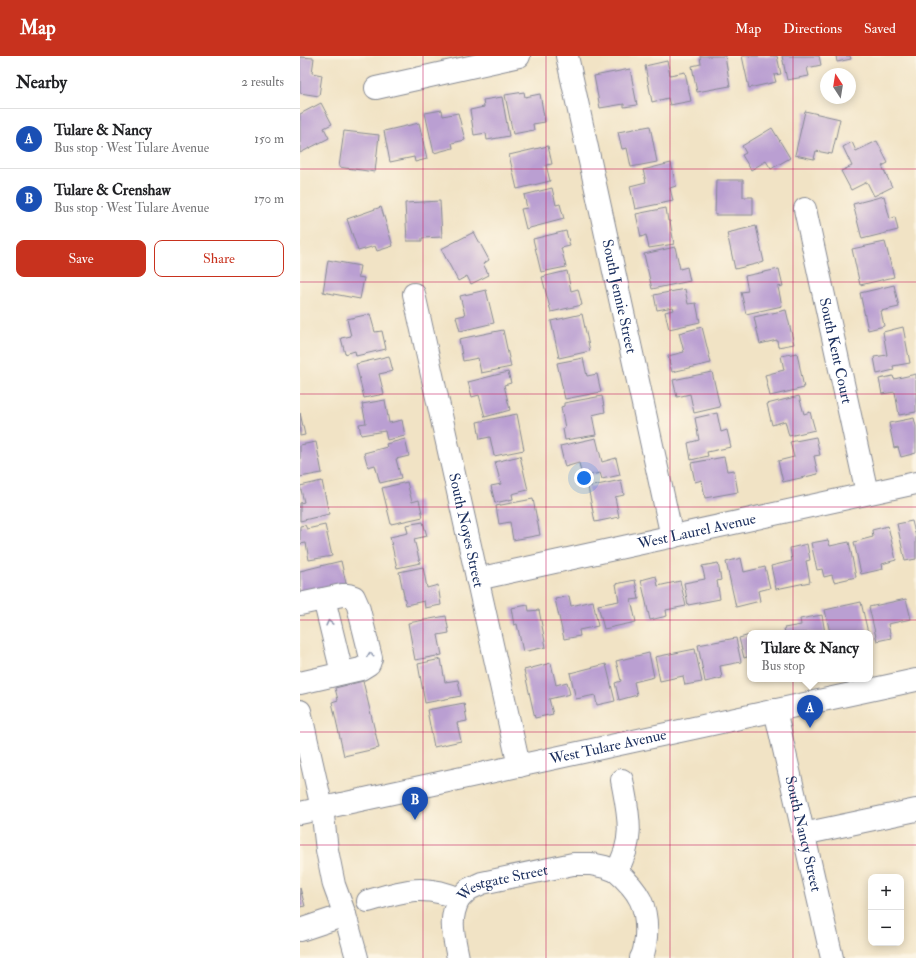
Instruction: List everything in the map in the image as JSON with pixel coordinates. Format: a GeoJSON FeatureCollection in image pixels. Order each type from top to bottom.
{"type":"FeatureCollection","features":[{"type":"Feature","properties":{"kind":"street"},"geometry":{"type":"LineString","coordinates":[[376,88],[519,56]]}},
{"type":"Feature","properties":{"kind":"street","name":"South Jennie Street"},"geometry":{"type":"LineString","coordinates":[[567,56],[672,537]]}},
{"type":"Feature","properties":{"kind":"street","name":"South Kent Court"},"geometry":{"type":"LineString","coordinates":[[805,209],[867,493]]}},
{"type":"Feature","properties":{"kind":"street","name":"South Noyes Street"},"geometry":{"type":"LineString","coordinates":[[414,294],[519,766]]}},
{"type":"Feature","properties":{"kind":"street","name":"West Laurel Avenue"},"geometry":{"type":"LineString","coordinates":[[477,579],[916,483]]}},
{"type":"Feature","properties":{"kind":"street"},"geometry":{"type":"LineString","coordinates":[[300,604],[352,595],[356,599],[370,653],[370,662],[367,666],[361,669],[300,683]]}},
{"type":"Feature","properties":{"kind":"street"},"geometry":{"type":"LineString","coordinates":[[324,599],[342,674]]}},
{"type":"Feature","properties":{"kind":"street","name":"West Tulare Avenue"},"geometry":{"type":"LineString","coordinates":[[300,813],[916,680]]}},
{"type":"Feature","properties":{"kind":"street","name":"South Nancy Street"},"geometry":{"type":"LineString","coordinates":[[775,710],[832,958]]}},
{"type":"Feature","properties":{"kind":"street"},"geometry":{"type":"LineString","coordinates":[[300,711],[322,808],[327,850],[334,885],[345,915],[357,958]]}},
{"type":"Feature","properties":{"kind":"street"},"geometry":{"type":"LineString","coordinates":[[622,780],[629,816],[629,830],[628,844],[623,861],[616,871],[630,883],[640,898],[647,922],[646,942],[641,958]]}},
{"type":"Feature","properties":{"kind":"street"},"geometry":{"type":"LineString","coordinates":[[803,834],[916,810]]}},
{"type":"Feature","properties":{"kind":"street","name":"Westgate Street"},"geometry":{"type":"LineString","coordinates":[[368,901],[414,890],[433,890],[459,899],[469,890],[482,883],[573,864],[591,864],[616,871]]}},
{"type":"Feature","properties":{"kind":"street"},"geometry":{"type":"LineString","coordinates":[[458,958],[452,925],[453,910],[459,899]]}},
{"type":"Feature","properties":{"kind":"street"},"geometry":{"type":"LineString","coordinates":[[300,930],[345,915]]}},
{"type":"Feature","properties":{"kind":"building"},"geometry":{"type":"Polygon","coordinates":[[[700,56],[725,56],[730,86],[697,92],[692,66],[701,64],[700,56]]]}},
{"type":"Feature","properties":{"kind":"building"},"geometry":{"type":"Polygon","coordinates":[[[742,56],[777,56],[781,74],[774,75],[776,82],[749,88],[742,56]]]}},
{"type":"Feature","properties":{"kind":"building"},"geometry":{"type":"Polygon","coordinates":[[[782,56],[819,56],[821,65],[807,68],[809,76],[787,80],[782,56]]]}},
{"type":"Feature","properties":{"kind":"building"},"geometry":{"type":"Polygon","coordinates":[[[836,56],[850,56],[851,59],[837,62],[836,56]]]}},
{"type":"Feature","properties":{"kind":"building"},"geometry":{"type":"Polygon","coordinates":[[[300,57],[314,58],[312,73],[322,75],[319,96],[300,93],[300,57]]]}},
{"type":"Feature","properties":{"kind":"building"},"geometry":{"type":"Polygon","coordinates":[[[667,61],[670,75],[685,72],[691,101],[670,105],[668,98],[652,102],[645,66],[667,61]]]}},
{"type":"Feature","properties":{"kind":"building"},"geometry":{"type":"Polygon","coordinates":[[[630,69],[637,105],[624,107],[624,104],[600,108],[594,76],[630,69]]]}},
{"type":"Feature","properties":{"kind":"building"},"geometry":{"type":"Polygon","coordinates":[[[524,92],[525,97],[540,94],[545,122],[533,124],[534,130],[513,134],[505,95],[524,92]]]}},
{"type":"Feature","properties":{"kind":"building"},"geometry":{"type":"Polygon","coordinates":[[[502,97],[509,136],[487,140],[486,133],[474,135],[470,110],[484,107],[483,100],[502,97]]]}},
{"type":"Feature","properties":{"kind":"building"},"geometry":{"type":"Polygon","coordinates":[[[321,103],[332,124],[324,128],[329,138],[300,153],[300,114],[321,103]]]}},
{"type":"Feature","properties":{"kind":"building"},"geometry":{"type":"Polygon","coordinates":[[[442,110],[443,116],[458,113],[465,140],[452,143],[453,148],[434,153],[425,113],[442,110]]]}},
{"type":"Feature","properties":{"kind":"building"},"geometry":{"type":"Polygon","coordinates":[[[805,111],[840,119],[832,154],[816,151],[814,159],[795,155],[805,111]]]}},
{"type":"Feature","properties":{"kind":"building"},"geometry":{"type":"Polygon","coordinates":[[[419,123],[427,159],[415,162],[414,157],[390,162],[384,131],[419,123]]]}},
{"type":"Feature","properties":{"kind":"building"},"geometry":{"type":"Polygon","coordinates":[[[650,126],[657,162],[631,167],[627,148],[622,149],[618,132],[650,126]]]}},
{"type":"Feature","properties":{"kind":"building"},"geometry":{"type":"Polygon","coordinates":[[[772,128],[790,158],[771,169],[766,161],[751,170],[742,155],[746,153],[742,146],[772,128]]]}},
{"type":"Feature","properties":{"kind":"building"},"geometry":{"type":"Polygon","coordinates":[[[344,131],[379,135],[375,172],[339,167],[344,131]]]}},
{"type":"Feature","properties":{"kind":"building"},"geometry":{"type":"Polygon","coordinates":[[[877,141],[888,163],[882,166],[892,187],[874,196],[867,182],[851,190],[841,171],[852,166],[843,147],[852,142],[856,151],[877,141]]]}},
{"type":"Feature","properties":{"kind":"building"},"geometry":{"type":"Polygon","coordinates":[[[548,146],[552,164],[546,165],[550,181],[517,189],[509,155],[548,146]]]}},
{"type":"Feature","properties":{"kind":"building"},"geometry":{"type":"Polygon","coordinates":[[[671,163],[676,186],[670,188],[673,201],[635,209],[630,186],[646,182],[643,170],[671,163]]]}},
{"type":"Feature","properties":{"kind":"building"},"geometry":{"type":"Polygon","coordinates":[[[716,180],[743,180],[743,197],[753,197],[753,215],[715,215],[716,180]]]}},
{"type":"Feature","properties":{"kind":"building"},"geometry":{"type":"Polygon","coordinates":[[[552,188],[556,205],[560,204],[564,219],[526,229],[521,209],[527,208],[524,195],[552,188]]]}},
{"type":"Feature","properties":{"kind":"building"},"geometry":{"type":"Polygon","coordinates":[[[884,196],[890,219],[895,217],[898,230],[862,239],[853,204],[884,196]]]}},
{"type":"Feature","properties":{"kind":"building"},"geometry":{"type":"Polygon","coordinates":[[[440,201],[442,237],[422,238],[422,241],[407,241],[405,203],[440,201]]]}},
{"type":"Feature","properties":{"kind":"building"},"geometry":{"type":"Polygon","coordinates":[[[381,207],[393,246],[377,251],[375,246],[358,251],[347,219],[381,207]]]}},
{"type":"Feature","properties":{"kind":"building"},"geometry":{"type":"Polygon","coordinates":[[[666,208],[674,244],[649,248],[646,235],[641,237],[636,214],[666,208]]]}},
{"type":"Feature","properties":{"kind":"building"},"geometry":{"type":"Polygon","coordinates":[[[756,226],[764,262],[735,269],[727,233],[756,226]]]}},
{"type":"Feature","properties":{"kind":"building"},"geometry":{"type":"Polygon","coordinates":[[[566,231],[570,246],[561,248],[566,267],[541,272],[533,239],[566,231]]]}},
{"type":"Feature","properties":{"kind":"building"},"geometry":{"type":"Polygon","coordinates":[[[474,232],[489,260],[483,264],[489,275],[471,284],[467,276],[458,281],[441,249],[474,232]]]}},
{"type":"Feature","properties":{"kind":"building"},"geometry":{"type":"Polygon","coordinates":[[[885,242],[894,277],[860,285],[852,249],[885,242]]]}},
{"type":"Feature","properties":{"kind":"building"},"geometry":{"type":"Polygon","coordinates":[[[675,247],[680,269],[687,267],[690,281],[652,289],[644,254],[675,247]]]}},
{"type":"Feature","properties":{"kind":"building"},"geometry":{"type":"Polygon","coordinates":[[[328,260],[360,266],[358,277],[364,278],[360,299],[323,292],[328,260]]]}},
{"type":"Feature","properties":{"kind":"building"},"geometry":{"type":"Polygon","coordinates":[[[779,269],[783,286],[778,287],[782,306],[746,314],[741,292],[748,291],[745,276],[779,269]]]}},
{"type":"Feature","properties":{"kind":"building"},"geometry":{"type":"Polygon","coordinates":[[[567,271],[571,291],[578,289],[582,305],[551,312],[542,277],[567,271]]]}},
{"type":"Feature","properties":{"kind":"building"},"geometry":{"type":"Polygon","coordinates":[[[894,285],[899,307],[881,311],[884,326],[868,330],[860,293],[894,285]]]}},
{"type":"Feature","properties":{"kind":"building"},"geometry":{"type":"Polygon","coordinates":[[[685,289],[688,304],[696,303],[700,322],[669,329],[665,312],[674,310],[673,307],[657,310],[654,295],[685,289]]]}},
{"type":"Feature","properties":{"kind":"building"},"geometry":{"type":"Polygon","coordinates":[[[486,290],[494,323],[460,331],[456,317],[465,315],[460,296],[486,290]]]}},
{"type":"Feature","properties":{"kind":"building"},"geometry":{"type":"Polygon","coordinates":[[[786,310],[794,344],[778,347],[777,340],[760,344],[754,317],[786,310]]]}},
{"type":"Feature","properties":{"kind":"building"},"geometry":{"type":"Polygon","coordinates":[[[370,314],[375,332],[382,331],[386,349],[356,356],[355,351],[345,354],[341,338],[351,336],[347,319],[370,314]]]}},
{"type":"Feature","properties":{"kind":"building"},"geometry":{"type":"Polygon","coordinates":[[[582,314],[590,351],[559,358],[551,321],[582,314]]]}},
{"type":"Feature","properties":{"kind":"building"},"geometry":{"type":"Polygon","coordinates":[[[702,327],[711,363],[672,372],[668,356],[684,352],[679,333],[702,327]]]}},
{"type":"Feature","properties":{"kind":"building"},"geometry":{"type":"Polygon","coordinates":[[[903,327],[910,363],[893,366],[894,370],[877,374],[874,357],[887,355],[883,332],[903,327]]]}},
{"type":"Feature","properties":{"kind":"building"},"geometry":{"type":"Polygon","coordinates":[[[503,330],[511,367],[481,373],[478,358],[463,361],[459,339],[503,330]]]}},
{"type":"Feature","properties":{"kind":"building"},"geometry":{"type":"Polygon","coordinates":[[[797,353],[804,388],[770,396],[765,375],[784,370],[781,356],[797,353]]]}},
{"type":"Feature","properties":{"kind":"building"},"geometry":{"type":"Polygon","coordinates":[[[389,356],[393,371],[379,374],[384,394],[364,398],[356,364],[389,356]]]}},
{"type":"Feature","properties":{"kind":"building"},"geometry":{"type":"Polygon","coordinates":[[[583,358],[587,376],[597,374],[601,392],[565,399],[557,363],[583,358]]]}},
{"type":"Feature","properties":{"kind":"building"},"geometry":{"type":"Polygon","coordinates":[[[508,372],[511,383],[504,385],[510,410],[485,417],[479,395],[472,397],[468,382],[508,372]]]}},
{"type":"Feature","properties":{"kind":"building"},"geometry":{"type":"Polygon","coordinates":[[[712,372],[720,407],[694,413],[690,394],[677,397],[673,380],[712,372]]]}},
{"type":"Feature","properties":{"kind":"building"},"geometry":{"type":"Polygon","coordinates":[[[916,374],[916,412],[899,415],[895,392],[882,394],[879,379],[893,376],[894,379],[916,374]]]}},
{"type":"Feature","properties":{"kind":"building"},"geometry":{"type":"Polygon","coordinates":[[[602,396],[605,412],[592,415],[596,435],[565,440],[563,429],[565,428],[561,407],[564,406],[564,403],[602,396]]]}},
{"type":"Feature","properties":{"kind":"building"},"geometry":{"type":"Polygon","coordinates":[[[799,396],[804,414],[810,412],[815,430],[789,436],[785,421],[772,425],[767,404],[799,396]]]}},
{"type":"Feature","properties":{"kind":"building"},"geometry":{"type":"Polygon","coordinates":[[[385,400],[389,423],[402,420],[405,436],[387,440],[385,431],[361,435],[359,424],[366,423],[362,404],[385,400]]]}},
{"type":"Feature","properties":{"kind":"building"},"geometry":{"type":"Polygon","coordinates":[[[300,413],[305,435],[300,436],[300,413]]]}},
{"type":"Feature","properties":{"kind":"building"},"geometry":{"type":"Polygon","coordinates":[[[717,413],[721,432],[727,430],[731,447],[707,452],[708,456],[691,460],[688,443],[699,440],[695,418],[717,413]]]}},
{"type":"Feature","properties":{"kind":"building"},"geometry":{"type":"Polygon","coordinates":[[[517,414],[524,450],[494,456],[490,437],[480,439],[477,422],[517,414]]]}},
{"type":"Feature","properties":{"kind":"building"},"geometry":{"type":"Polygon","coordinates":[[[914,418],[916,426],[916,453],[901,457],[898,447],[894,448],[889,423],[914,418]]]}},
{"type":"Feature","properties":{"kind":"building"},"geometry":{"type":"Polygon","coordinates":[[[816,437],[820,455],[814,456],[818,474],[783,482],[778,461],[794,457],[790,442],[816,437]]]}},
{"type":"Feature","properties":{"kind":"building"},"geometry":{"type":"Polygon","coordinates":[[[596,438],[602,462],[616,458],[620,475],[602,479],[600,473],[582,477],[579,463],[565,467],[560,446],[596,438]]]}},
{"type":"Feature","properties":{"kind":"building"},"geometry":{"type":"Polygon","coordinates":[[[405,439],[409,456],[396,459],[401,478],[380,483],[375,465],[368,467],[364,453],[387,447],[386,444],[405,439]]]}},
{"type":"Feature","properties":{"kind":"building"},"geometry":{"type":"Polygon","coordinates":[[[316,442],[322,473],[300,477],[300,445],[316,442]]]}},
{"type":"Feature","properties":{"kind":"building"},"geometry":{"type":"Polygon","coordinates":[[[520,456],[528,490],[512,494],[513,499],[495,503],[491,486],[501,484],[495,462],[520,456]]]}},
{"type":"Feature","properties":{"kind":"building"},"geometry":{"type":"Polygon","coordinates":[[[724,457],[727,471],[734,470],[738,492],[705,498],[702,480],[695,482],[691,463],[724,457]]]}},
{"type":"Feature","properties":{"kind":"building"},"geometry":{"type":"Polygon","coordinates":[[[621,480],[624,495],[615,497],[619,517],[595,522],[588,487],[621,480]]]}},
{"type":"Feature","properties":{"kind":"building"},"geometry":{"type":"Polygon","coordinates":[[[322,481],[329,514],[300,521],[300,503],[304,502],[300,486],[322,481]]]}},
{"type":"Feature","properties":{"kind":"building"},"geometry":{"type":"Polygon","coordinates":[[[407,482],[412,502],[419,500],[423,517],[391,524],[382,488],[407,482]]]}},
{"type":"Feature","properties":{"kind":"building"},"geometry":{"type":"Polygon","coordinates":[[[533,499],[540,535],[513,540],[510,522],[499,524],[496,506],[533,499]]]}},
{"type":"Feature","properties":{"kind":"building"},"geometry":{"type":"Polygon","coordinates":[[[912,521],[916,537],[916,559],[905,561],[897,524],[912,521]]]}},
{"type":"Feature","properties":{"kind":"building"},"geometry":{"type":"Polygon","coordinates":[[[423,522],[427,536],[414,539],[420,563],[397,568],[390,537],[408,533],[406,525],[423,522]]]}},
{"type":"Feature","properties":{"kind":"building"},"geometry":{"type":"Polygon","coordinates":[[[305,525],[307,529],[325,525],[332,556],[309,560],[306,543],[300,544],[300,526],[305,525]]]}},
{"type":"Feature","properties":{"kind":"building"},"geometry":{"type":"Polygon","coordinates":[[[888,526],[896,560],[882,564],[883,569],[861,574],[854,542],[873,537],[872,530],[888,526]]]}},
{"type":"Feature","properties":{"kind":"building"},"geometry":{"type":"Polygon","coordinates":[[[828,540],[830,546],[849,542],[856,577],[834,582],[832,575],[824,577],[822,569],[817,570],[811,543],[828,540]]]}},
{"type":"Feature","properties":{"kind":"building"},"geometry":{"type":"Polygon","coordinates":[[[807,544],[810,560],[806,561],[810,582],[776,589],[771,566],[792,561],[790,548],[807,544]]]}},
{"type":"Feature","properties":{"kind":"building"},"geometry":{"type":"Polygon","coordinates":[[[741,558],[744,572],[765,567],[770,588],[758,591],[760,601],[736,607],[726,562],[741,558]]]}},
{"type":"Feature","properties":{"kind":"building"},"geometry":{"type":"Polygon","coordinates":[[[341,561],[347,588],[300,599],[300,571],[341,561]]]}},
{"type":"Feature","properties":{"kind":"building"},"geometry":{"type":"Polygon","coordinates":[[[718,563],[721,580],[717,581],[720,599],[688,605],[684,583],[705,579],[702,566],[718,563]]]}},
{"type":"Feature","properties":{"kind":"building"},"geometry":{"type":"Polygon","coordinates":[[[423,567],[427,588],[438,585],[441,605],[425,608],[424,601],[406,605],[399,572],[423,567]]]}},
{"type":"Feature","properties":{"kind":"building"},"geometry":{"type":"Polygon","coordinates":[[[656,576],[658,586],[680,581],[686,606],[666,610],[667,616],[650,620],[641,580],[656,576]]]}},
{"type":"Feature","properties":{"kind":"building"},"geometry":{"type":"Polygon","coordinates":[[[635,580],[639,599],[631,600],[636,622],[604,629],[598,605],[619,601],[616,584],[635,580]]]}},
{"type":"Feature","properties":{"kind":"building"},"geometry":{"type":"Polygon","coordinates":[[[569,596],[571,606],[593,601],[598,626],[579,630],[580,636],[564,639],[555,599],[569,596]]]}},
{"type":"Feature","properties":{"kind":"building"},"geometry":{"type":"Polygon","coordinates":[[[906,599],[911,619],[888,624],[891,638],[877,641],[869,607],[906,599]]]}},
{"type":"Feature","properties":{"kind":"building"},"geometry":{"type":"Polygon","coordinates":[[[861,602],[867,630],[829,630],[825,610],[861,602]]]}},
{"type":"Feature","properties":{"kind":"building"},"geometry":{"type":"Polygon","coordinates":[[[528,605],[529,611],[539,610],[546,647],[523,652],[517,624],[514,625],[511,608],[528,605]]]}},
{"type":"Feature","properties":{"kind":"building"},"geometry":{"type":"Polygon","coordinates":[[[822,615],[824,630],[784,630],[784,628],[801,625],[800,619],[822,615]]]}},
{"type":"Feature","properties":{"kind":"building"},"geometry":{"type":"Polygon","coordinates":[[[446,616],[449,633],[438,635],[442,655],[415,660],[408,623],[446,616]]]}},
{"type":"Feature","properties":{"kind":"building"},"geometry":{"type":"Polygon","coordinates":[[[747,636],[747,657],[744,658],[739,638],[747,636]]]}},
{"type":"Feature","properties":{"kind":"building"},"geometry":{"type":"Polygon","coordinates":[[[736,638],[741,662],[720,666],[722,678],[705,682],[698,645],[736,638]]]}},
{"type":"Feature","properties":{"kind":"building"},"geometry":{"type":"Polygon","coordinates":[[[695,649],[702,682],[685,685],[683,676],[660,681],[655,657],[695,649]]]}},
{"type":"Feature","properties":{"kind":"building"},"geometry":{"type":"Polygon","coordinates":[[[649,653],[654,677],[634,682],[637,695],[619,700],[615,683],[621,681],[616,661],[649,653]]]}},
{"type":"Feature","properties":{"kind":"building"},"geometry":{"type":"Polygon","coordinates":[[[441,659],[445,682],[458,680],[461,696],[425,703],[418,664],[441,659]]]}},
{"type":"Feature","properties":{"kind":"building"},"geometry":{"type":"Polygon","coordinates":[[[551,663],[556,685],[567,682],[570,694],[549,699],[553,714],[535,718],[524,670],[551,663]]]}},
{"type":"Feature","properties":{"kind":"building"},"geometry":{"type":"Polygon","coordinates":[[[606,664],[615,701],[597,705],[595,695],[576,699],[570,673],[606,664]]]}},
{"type":"Feature","properties":{"kind":"building"},"geometry":{"type":"Polygon","coordinates":[[[363,681],[379,748],[344,756],[332,702],[338,700],[335,688],[363,681]]]}},
{"type":"Feature","properties":{"kind":"building"},"geometry":{"type":"Polygon","coordinates":[[[464,703],[467,721],[457,723],[461,741],[434,747],[427,710],[464,703]]]}},
{"type":"Feature","properties":{"kind":"building"},"geometry":{"type":"Polygon","coordinates":[[[300,888],[305,906],[300,907],[300,888]]]}},
{"type":"Feature","properties":{"kind":"place","name":"Tulare & Nancy"},"geometry":{"type":"Point","coordinates":[810,728]}},
{"type":"Feature","properties":{"kind":"place","name":"Tulare & Crenshaw"},"geometry":{"type":"Point","coordinates":[415,820]}}]}
